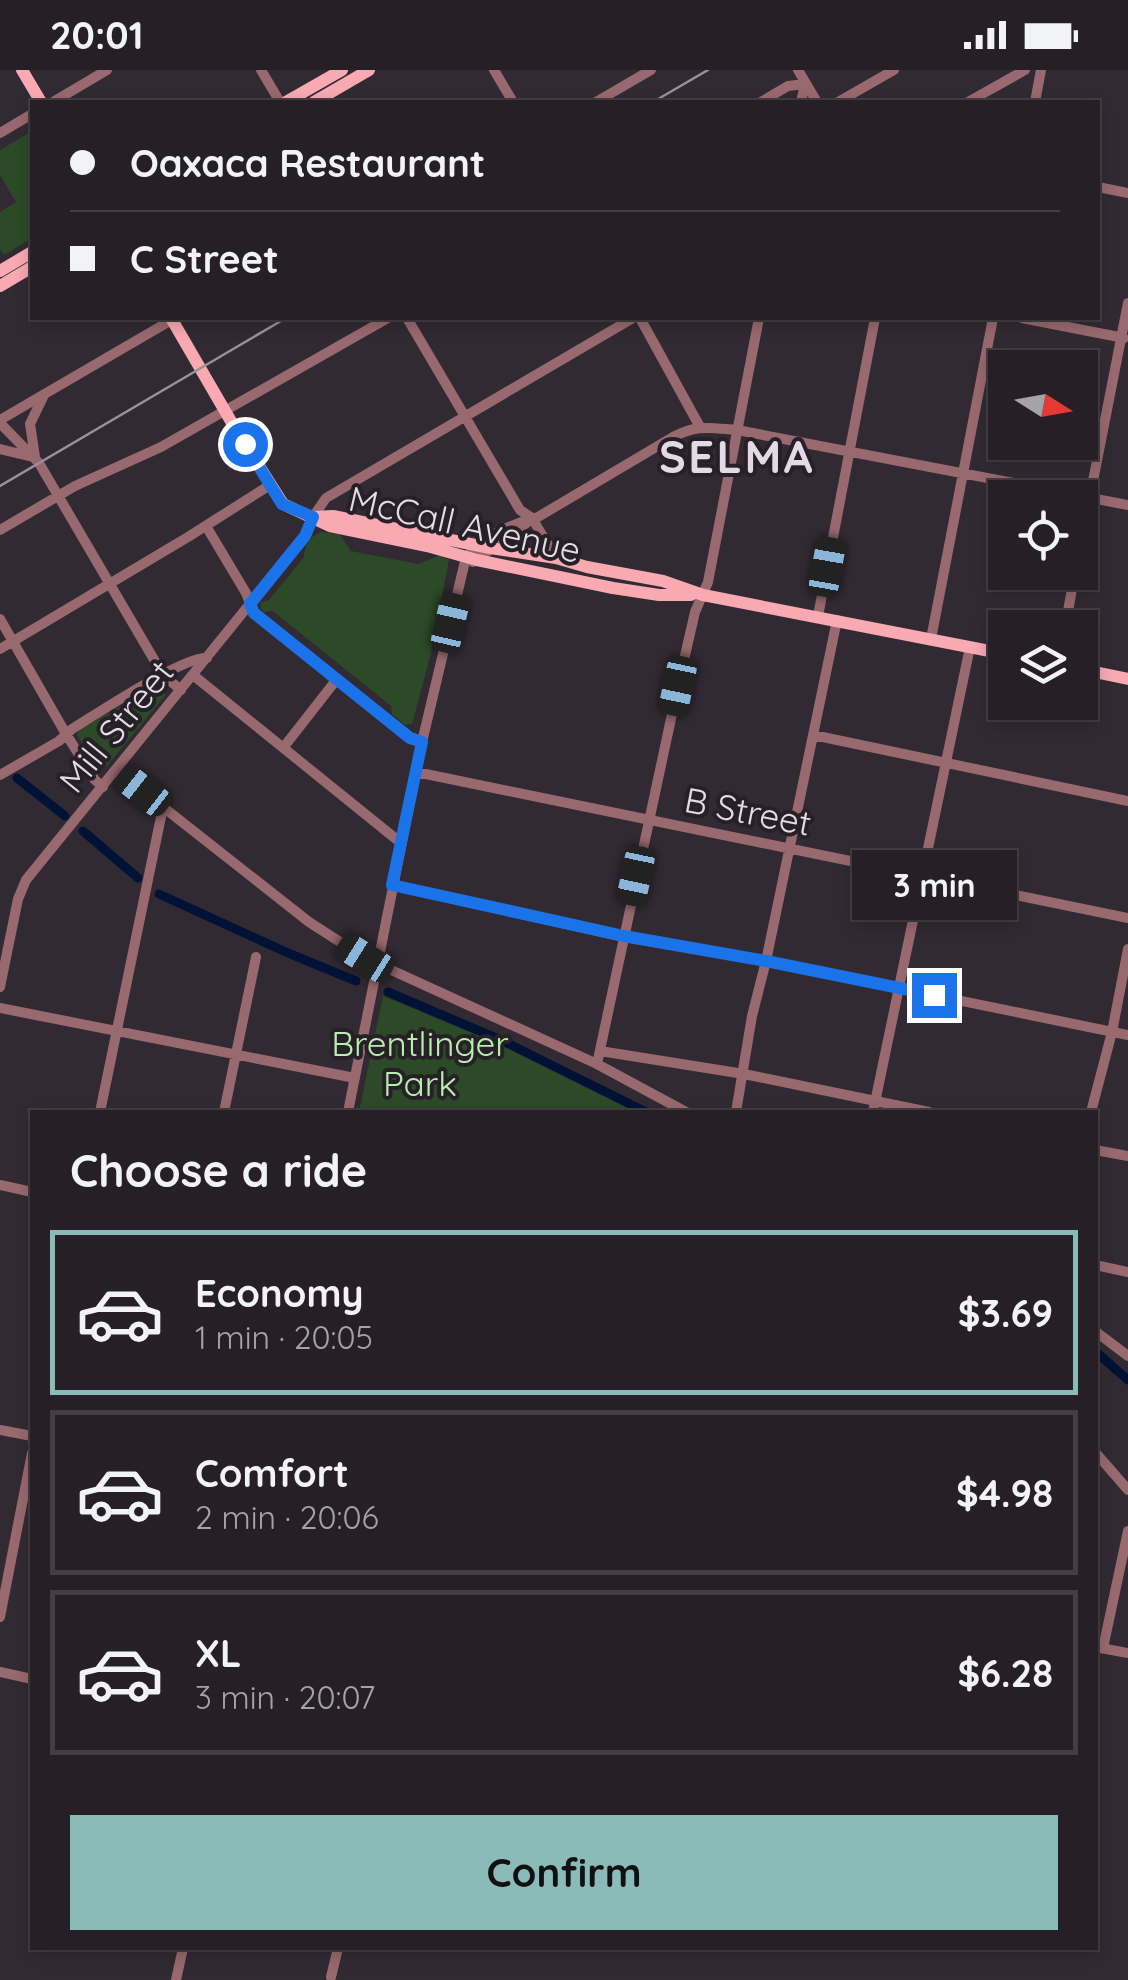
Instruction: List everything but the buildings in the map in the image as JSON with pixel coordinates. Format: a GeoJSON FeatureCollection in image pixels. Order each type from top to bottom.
{"type":"FeatureCollection","features":[{"type":"Feature","properties":{"kind":"main road"},"geometry":{"type":"LineString","coordinates":[[22,70],[40,100]]}},
{"type":"Feature","properties":{"kind":"main road"},"geometry":{"type":"LineString","coordinates":[[287,100],[342,70]]}},
{"type":"Feature","properties":{"kind":"main road"},"geometry":{"type":"LineString","coordinates":[[317,100],[368,70]]}},
{"type":"Feature","properties":{"kind":"main road"},"geometry":{"type":"LineString","coordinates":[[0,271],[30,253]]}},
{"type":"Feature","properties":{"kind":"main road"},"geometry":{"type":"LineString","coordinates":[[0,286],[30,269]]}},
{"type":"Feature","properties":{"kind":"main road"},"geometry":{"type":"LineString","coordinates":[[173,320],[282,504],[313,517]]}},
{"type":"Feature","properties":{"kind":"main road","name":"McCall Avenue"},"geometry":{"type":"LineString","coordinates":[[313,517],[333,516],[556,558],[587,568],[662,581],[704,595],[988,651]]}},
{"type":"Feature","properties":{"kind":"main road","name":"McCall Avenue"},"geometry":{"type":"LineString","coordinates":[[313,517],[330,526],[469,561],[659,596],[704,595]]}},
{"type":"Feature","properties":{"kind":"main road"},"geometry":{"type":"LineString","coordinates":[[1098,672],[1128,678]]}},
{"type":"Feature","properties":{"kind":"street"},"geometry":{"type":"LineString","coordinates":[[56,100],[107,70]]}},
{"type":"Feature","properties":{"kind":"street"},"geometry":{"type":"LineString","coordinates":[[261,70],[282,100]]}},
{"type":"Feature","properties":{"kind":"street"},"geometry":{"type":"LineString","coordinates":[[494,70],[513,100]]}},
{"type":"Feature","properties":{"kind":"street"},"geometry":{"type":"LineString","coordinates":[[599,100],[651,70]]}},
{"type":"Feature","properties":{"kind":"street"},"geometry":{"type":"LineString","coordinates":[[798,70],[816,100]]}},
{"type":"Feature","properties":{"kind":"street"},"geometry":{"type":"LineString","coordinates":[[842,100],[894,70]]}},
{"type":"Feature","properties":{"kind":"street"},"geometry":{"type":"LineString","coordinates":[[972,100],[1025,70]]}},
{"type":"Feature","properties":{"kind":"street"},"geometry":{"type":"LineString","coordinates":[[1035,100],[1041,70]]}},
{"type":"Feature","properties":{"kind":"street"},"geometry":{"type":"LineString","coordinates":[[764,100],[788,86],[805,84]]}},
{"type":"Feature","properties":{"kind":"street"},"geometry":{"type":"LineString","coordinates":[[801,100],[805,84]]}},
{"type":"Feature","properties":{"kind":"street"},"geometry":{"type":"LineString","coordinates":[[0,133],[30,115]]}},
{"type":"Feature","properties":{"kind":"street"},"geometry":{"type":"LineString","coordinates":[[1100,187],[1128,193]]}},
{"type":"Feature","properties":{"kind":"street"},"geometry":{"type":"LineString","coordinates":[[1093,480],[1125,338],[1128,303]]}},
{"type":"Feature","properties":{"kind":"street"},"geometry":{"type":"LineString","coordinates":[[169,320],[0,422],[35,458],[164,674],[181,690]]}},
{"type":"Feature","properties":{"kind":"street"},"geometry":{"type":"LineString","coordinates":[[0,530],[58,495],[161,447],[384,320]]}},
{"type":"Feature","properties":{"kind":"street"},"geometry":{"type":"LineString","coordinates":[[409,320],[520,510],[532,518],[556,558]]}},
{"type":"Feature","properties":{"kind":"street","name":"Mill Street"},"geometry":{"type":"LineString","coordinates":[[0,987],[21,889],[305,536],[326,498],[633,320]]}},
{"type":"Feature","properties":{"kind":"street"},"geometry":{"type":"LineString","coordinates":[[637,320],[700,427]]}},
{"type":"Feature","properties":{"kind":"street"},"geometry":{"type":"LineString","coordinates":[[598,1064],[695,612],[708,582],[759,320]]}},
{"type":"Feature","properties":{"kind":"street"},"geometry":{"type":"LineString","coordinates":[[818,616],[875,320]]}},
{"type":"Feature","properties":{"kind":"street"},"geometry":{"type":"LineString","coordinates":[[932,639],[994,320]]}},
{"type":"Feature","properties":{"kind":"street"},"geometry":{"type":"LineString","coordinates":[[1032,320],[1125,338]]}},
{"type":"Feature","properties":{"kind":"street"},"geometry":{"type":"LineString","coordinates":[[35,458],[30,424],[45,395]]}},
{"type":"Feature","properties":{"kind":"street"},"geometry":{"type":"LineString","coordinates":[[348,1110],[401,842],[458,588],[469,561],[484,546],[522,528],[532,518],[673,437],[700,427],[737,430],[1002,480]]}},
{"type":"Feature","properties":{"kind":"street"},"geometry":{"type":"LineString","coordinates":[[0,449],[35,458]]}},
{"type":"Feature","properties":{"kind":"street"},"geometry":{"type":"LineString","coordinates":[[0,649],[270,485]]}},
{"type":"Feature","properties":{"kind":"street"},"geometry":{"type":"LineString","coordinates":[[1098,500],[1128,506]]}},
{"type":"Feature","properties":{"kind":"street"},"geometry":{"type":"LineString","coordinates":[[206,526],[254,613],[410,738],[422,742]]}},
{"type":"Feature","properties":{"kind":"street"},"geometry":{"type":"LineString","coordinates":[[0,619],[66,734],[103,787]]}},
{"type":"Feature","properties":{"kind":"street"},"geometry":{"type":"LineString","coordinates":[[736,1110],[752,1016],[837,620]]}},
{"type":"Feature","properties":{"kind":"street"},"geometry":{"type":"LineString","coordinates":[[875,1106],[970,647]]}},
{"type":"Feature","properties":{"kind":"street"},"geometry":{"type":"LineString","coordinates":[[0,775],[164,674],[196,657],[207,658]]}},
{"type":"Feature","properties":{"kind":"street"},"geometry":{"type":"LineString","coordinates":[[193,675],[401,842]]}},
{"type":"Feature","properties":{"kind":"street"},"geometry":{"type":"LineString","coordinates":[[283,748],[338,679]]}},
{"type":"Feature","properties":{"kind":"street"},"geometry":{"type":"LineString","coordinates":[[813,735],[1128,801]]}},
{"type":"Feature","properties":{"kind":"street"},"geometry":{"type":"LineString","coordinates":[[116,770],[309,922],[377,964],[598,1064],[682,1110]]}},
{"type":"Feature","properties":{"kind":"street","name":"B Street"},"geometry":{"type":"LineString","coordinates":[[416,772],[1128,918]]}},
{"type":"Feature","properties":{"kind":"street"},"geometry":{"type":"LineString","coordinates":[[100,1110],[164,807]]}},
{"type":"Feature","properties":{"kind":"street"},"geometry":{"type":"LineString","coordinates":[[392,885],[624,936],[1128,1035]]}},
{"type":"Feature","properties":{"kind":"street"},"geometry":{"type":"LineString","coordinates":[[1092,1110],[1128,949]]}},
{"type":"Feature","properties":{"kind":"street"},"geometry":{"type":"LineString","coordinates":[[224,1110],[256,957]]}},
{"type":"Feature","properties":{"kind":"street"},"geometry":{"type":"LineString","coordinates":[[0,1008],[355,1078]]}},
{"type":"Feature","properties":{"kind":"street"},"geometry":{"type":"LineString","coordinates":[[600,1051],[744,1074],[875,1106],[911,1110]]}},
{"type":"Feature","properties":{"kind":"street"},"geometry":{"type":"LineString","coordinates":[[1098,1151],[1128,1156]]}},
{"type":"Feature","properties":{"kind":"street"},"geometry":{"type":"LineString","coordinates":[[0,1186],[30,1192]]}},
{"type":"Feature","properties":{"kind":"street"},"geometry":{"type":"LineString","coordinates":[[1098,1267],[1128,1272]]}},
{"type":"Feature","properties":{"kind":"street"},"geometry":{"type":"LineString","coordinates":[[1098,1333],[1128,1356]]}},
{"type":"Feature","properties":{"kind":"street"},"geometry":{"type":"LineString","coordinates":[[0,1430],[30,1436]]}},
{"type":"Feature","properties":{"kind":"street"},"geometry":{"type":"LineString","coordinates":[[1098,1455],[1128,1490]]}},
{"type":"Feature","properties":{"kind":"street"},"geometry":{"type":"LineString","coordinates":[[0,1617],[30,1463]]}},
{"type":"Feature","properties":{"kind":"street"},"geometry":{"type":"LineString","coordinates":[[1128,1531],[1099,1648],[1128,1653]]}},
{"type":"Feature","properties":{"kind":"street"},"geometry":{"type":"LineString","coordinates":[[0,1672],[30,1678]]}},
{"type":"Feature","properties":{"kind":"street"},"geometry":{"type":"LineString","coordinates":[[176,1980],[182,1950]]}},
{"type":"Feature","properties":{"kind":"street"},"geometry":{"type":"LineString","coordinates":[[331,1977],[338,1950]]}},
{"type":"Feature","properties":{"kind":"green space"},"geometry":{"type":"Polygon","coordinates":[[[30,132],[30,239],[4,255],[0,249],[0,212],[16,202],[0,175],[0,150],[30,132]]]}},
{"type":"Feature","properties":{"kind":"green space"},"geometry":{"type":"Polygon","coordinates":[[[321,532],[339,534],[351,551],[418,564],[440,555],[449,560],[412,724],[405,725],[392,714],[391,706],[273,611],[261,609],[260,603],[269,600],[304,557],[309,542],[321,532]]]}},
{"type":"Feature","properties":{"kind":"green space"},"geometry":{"type":"Polygon","coordinates":[[[155,686],[165,696],[106,767],[96,767],[78,731],[155,686]]]}},
{"type":"Feature","properties":{"kind":"green space","name":"Brentlinger Park"},"geometry":{"type":"Polygon","coordinates":[[[383,996],[525,1055],[634,1110],[359,1110],[383,996]]]}},
{"type":"Feature","properties":{"kind":"waterway"},"geometry":{"type":"LineString","coordinates":[[17,778],[65,816]]}},
{"type":"Feature","properties":{"kind":"waterway"},"geometry":{"type":"LineString","coordinates":[[83,831],[138,878]]}},
{"type":"Feature","properties":{"kind":"waterway"},"geometry":{"type":"LineString","coordinates":[[159,894],[356,981]]}},
{"type":"Feature","properties":{"kind":"waterway"},"geometry":{"type":"LineString","coordinates":[[388,992],[501,1040],[642,1110]]}},
{"type":"Feature","properties":{"kind":"waterway"},"geometry":{"type":"LineString","coordinates":[[1098,1354],[1128,1380]]}},
{"type":"Feature","properties":{"kind":"railway"},"geometry":{"type":"LineString","coordinates":[[656,100],[708,70]]}},
{"type":"Feature","properties":{"kind":"railway"},"geometry":{"type":"LineString","coordinates":[[0,486],[283,320]]}},
{"type":"Feature","properties":{"kind":"district","name":"SELMA"},"geometry":{"type":"Point","coordinates":[737,456]}},
{"type":"Feature","properties":{"kind":"route"},"geometry":{"type":"LineString","coordinates":[[245,444],[282,504],[313,517],[305,536],[250,604],[254,613],[410,738],[422,742],[392,885],[624,936],[934,995]]}}]}
